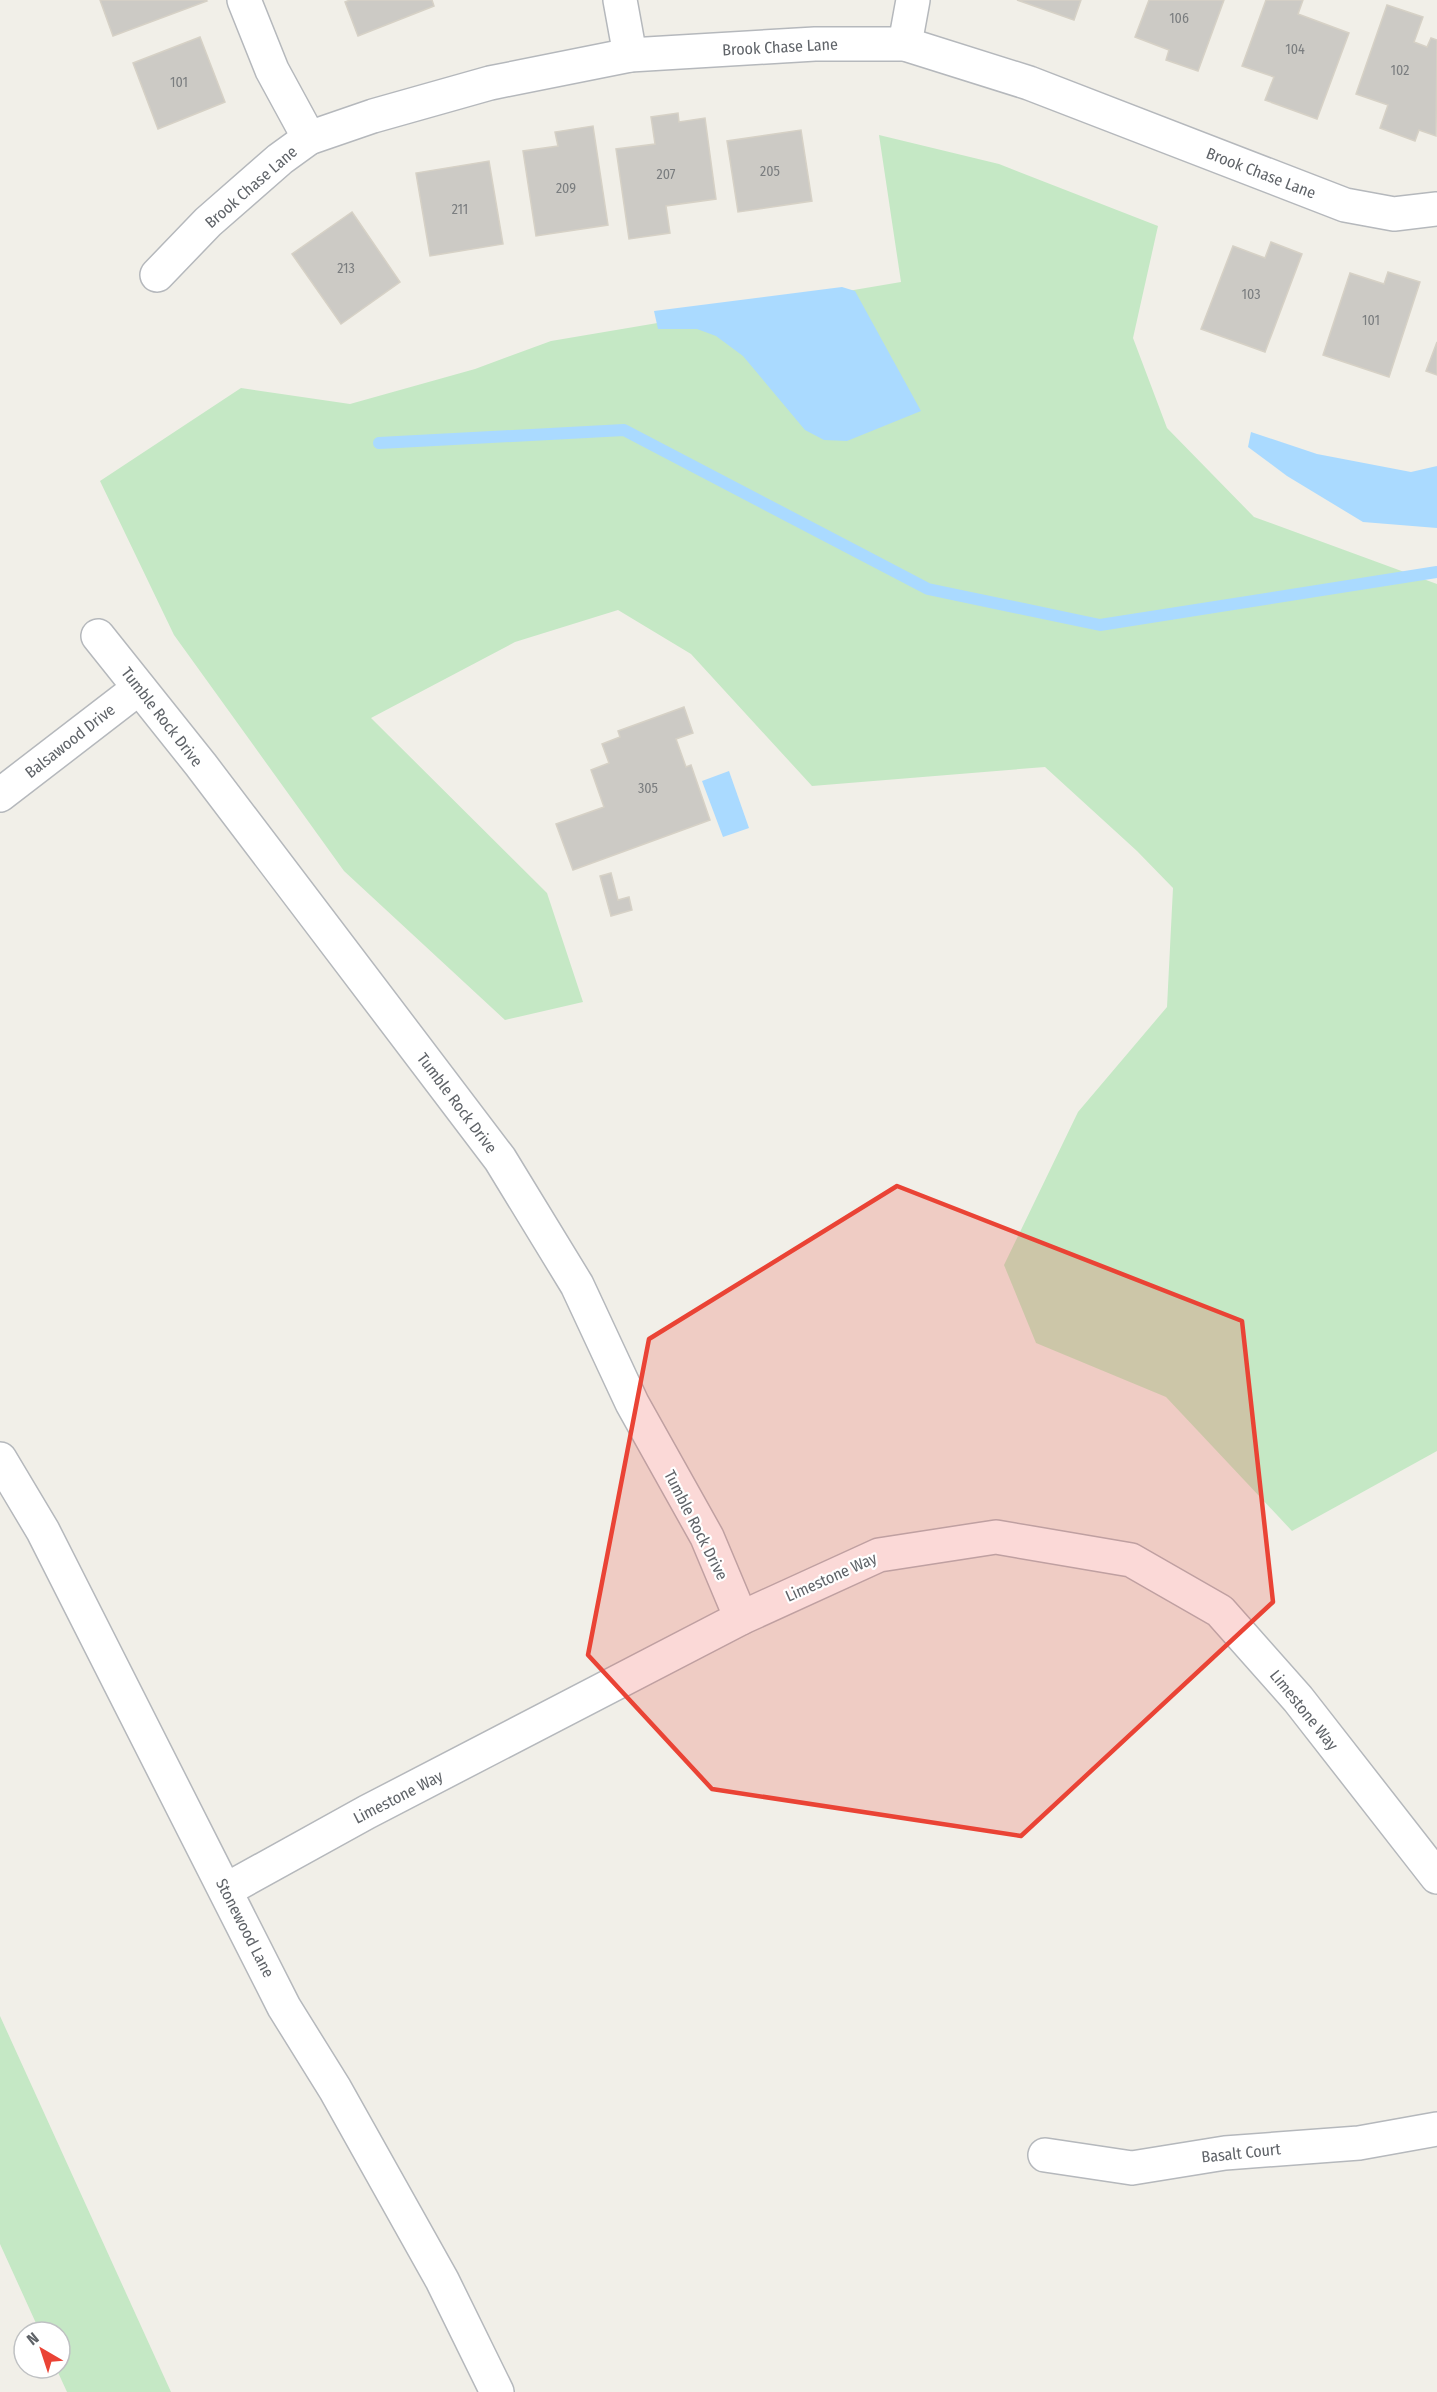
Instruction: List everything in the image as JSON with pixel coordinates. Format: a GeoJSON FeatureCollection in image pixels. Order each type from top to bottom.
{"type":"FeatureCollection","features":[{"type":"Feature","properties":{"kind":"street"},"geometry":{"type":"LineString","coordinates":[[244,0],[272,70],[309,138]]}},
{"type":"Feature","properties":{"kind":"street"},"geometry":{"type":"LineString","coordinates":[[620,0],[630,55]]}},
{"type":"Feature","properties":{"kind":"street"},"geometry":{"type":"LineString","coordinates":[[905,44],[913,0]]}},
{"type":"Feature","properties":{"kind":"street","name":"Brook Chase Lane"},"geometry":{"type":"LineString","coordinates":[[158,275],[208,222],[279,159],[309,138],[373,116],[490,83],[630,55],[815,44],[905,44],[1029,83],[1345,205],[1394,214],[1437,209]]}},
{"type":"Feature","properties":{"kind":"street","name":"Tumble Rock Drive"},"geometry":{"type":"LineString","coordinates":[[98,636],[500,1159],[577,1285],[632,1403],[706,1538],[741,1618]]}},
{"type":"Feature","properties":{"kind":"street","name":"Balsawood Drive"},"geometry":{"type":"LineString","coordinates":[[0,795],[139,688]]}},
{"type":"Feature","properties":{"kind":"street","name":"Stonewood Lane"},"geometry":{"type":"LineString","coordinates":[[0,1459],[43,1532],[284,2007],[335,2089],[442,2280],[497,2392]]}},
{"type":"Feature","properties":{"kind":"street","name":"Limestone Way"},"geometry":{"type":"LineString","coordinates":[[226,1890],[367,1812],[632,1677],[741,1618],[879,1555],[996,1537],[1131,1560],[1220,1611],[1298,1699],[1365,1788],[1437,1877]]}},
{"type":"Feature","properties":{"kind":"street","name":"Basalt Court"},"geometry":{"type":"LineString","coordinates":[[1045,2155],[1132,2168],[1225,2153],[1359,2143],[1437,2129]]}},
{"type":"Feature","properties":{"kind":"highlighted area"},"geometry":{"type":"Polygon","coordinates":[[[897,1186],[1242,1321],[1273,1602],[1021,1836],[712,1789],[588,1655],[649,1339],[897,1186]]]}},
{"type":"Feature","properties":{"kind":"green space"},"geometry":{"type":"Polygon","coordinates":[[[879,135],[999,164],[1158,226],[1133,338],[1167,428],[1254,517],[1437,584],[1437,1451],[1292,1531],[1166,1397],[1036,1343],[1004,1265],[1078,1112],[1167,1007],[1173,888],[1137,851],[1045,767],[812,786],[691,654],[618,610],[515,642],[371,718],[547,893],[583,1002],[505,1020],[344,871],[174,635],[100,481],[241,388],[350,404],[475,369],[551,341],[901,282],[879,135]]]}},
{"type":"Feature","properties":{"kind":"green space"},"geometry":{"type":"Polygon","coordinates":[[[0,2016],[171,2392],[67,2392],[62,2380],[72,2380],[72,2320],[35,2320],[0,2244],[0,2016]]]}},
{"type":"Feature","properties":{"kind":"water"},"geometry":{"type":"Polygon","coordinates":[[[842,287],[855,291],[921,411],[847,441],[824,440],[805,430],[743,356],[716,336],[697,329],[658,329],[654,311],[842,287]]]}},
{"type":"Feature","properties":{"kind":"water"},"geometry":{"type":"Polygon","coordinates":[[[1251,432],[1317,454],[1411,472],[1437,466],[1437,528],[1363,522],[1287,476],[1248,447],[1251,432]]]}},
{"type":"Feature","properties":{"kind":"water"},"geometry":{"type":"Polygon","coordinates":[[[729,771],[749,828],[723,837],[702,781],[729,771]]]}},
{"type":"Feature","properties":{"kind":"building"},"geometry":{"type":"Polygon","coordinates":[[[100,0],[206,0],[207,1],[113,36],[100,0]]]}},
{"type":"Feature","properties":{"kind":"building"},"geometry":{"type":"Polygon","coordinates":[[[350,0],[432,0],[434,6],[358,36],[345,2],[350,0]]]}},
{"type":"Feature","properties":{"kind":"building"},"geometry":{"type":"Polygon","coordinates":[[[1017,0],[1081,0],[1074,20],[1017,0]]]}},
{"type":"Feature","properties":{"kind":"building"},"geometry":{"type":"Polygon","coordinates":[[[1149,0],[1224,0],[1198,71],[1166,60],[1169,50],[1135,37],[1149,0]]]}},
{"type":"Feature","properties":{"kind":"building"},"geometry":{"type":"Polygon","coordinates":[[[1266,0],[1303,0],[1298,14],[1349,33],[1317,119],[1265,100],[1274,77],[1242,66],[1266,0]]]}},
{"type":"Feature","properties":{"kind":"building"},"geometry":{"type":"Polygon","coordinates":[[[1387,5],[1423,17],[1414,42],[1427,47],[1431,38],[1437,40],[1436,136],[1419,130],[1415,141],[1380,128],[1388,105],[1356,94],[1387,5]]]}},
{"type":"Feature","properties":{"kind":"building"},"geometry":{"type":"Polygon","coordinates":[[[200,37],[225,102],[158,129],[133,63],[200,37]]]}},
{"type":"Feature","properties":{"kind":"building"},"geometry":{"type":"Polygon","coordinates":[[[678,113],[679,122],[705,118],[716,199],[666,206],[670,233],[629,239],[616,149],[655,144],[651,117],[678,113]]]}},
{"type":"Feature","properties":{"kind":"building"},"geometry":{"type":"Polygon","coordinates":[[[593,126],[608,225],[536,236],[523,151],[558,146],[555,132],[593,126]]]}},
{"type":"Feature","properties":{"kind":"building"},"geometry":{"type":"Polygon","coordinates":[[[801,130],[812,201],[738,212],[727,141],[801,130]]]}},
{"type":"Feature","properties":{"kind":"building"},"geometry":{"type":"Polygon","coordinates":[[[489,161],[503,244],[430,256],[416,173],[489,161]]]}},
{"type":"Feature","properties":{"kind":"building"},"geometry":{"type":"Polygon","coordinates":[[[352,212],[400,282],[341,324],[292,254],[352,212]]]}},
{"type":"Feature","properties":{"kind":"building"},"geometry":{"type":"Polygon","coordinates":[[[1271,242],[1302,254],[1265,352],[1201,329],[1233,246],[1265,258],[1271,242]]]}},
{"type":"Feature","properties":{"kind":"building"},"geometry":{"type":"Polygon","coordinates":[[[1388,272],[1420,282],[1389,377],[1323,355],[1350,273],[1384,284],[1388,272]]]}},
{"type":"Feature","properties":{"kind":"building"},"geometry":{"type":"Polygon","coordinates":[[[1437,342],[1437,375],[1426,371],[1437,342]]]}},
{"type":"Feature","properties":{"kind":"building"},"geometry":{"type":"Polygon","coordinates":[[[684,707],[693,733],[676,739],[686,767],[691,765],[710,820],[573,870],[556,824],[604,807],[591,770],[609,763],[602,744],[620,737],[618,731],[684,707]]]}},
{"type":"Feature","properties":{"kind":"building"},"geometry":{"type":"Polygon","coordinates":[[[611,873],[618,900],[629,897],[632,910],[611,916],[600,876],[611,873]]]}},
{"type":"Feature","properties":{"kind":"waterway"},"geometry":{"type":"LineString","coordinates":[[379,443],[624,430],[928,589],[1100,625],[1437,572]]}}]}
